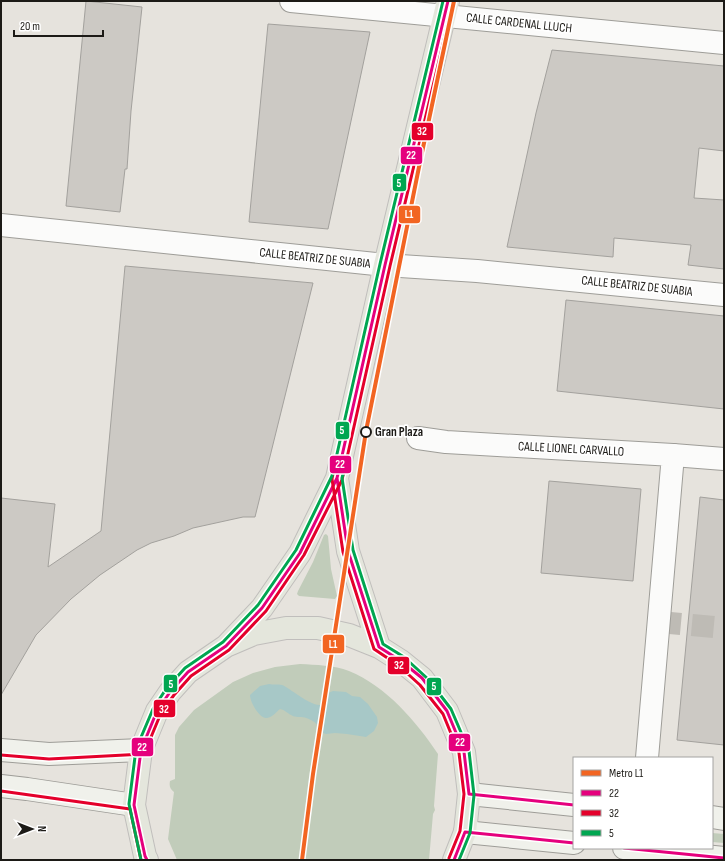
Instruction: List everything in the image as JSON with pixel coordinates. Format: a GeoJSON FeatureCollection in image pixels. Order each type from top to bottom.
{"type":"FeatureCollection","features":[{"type":"Feature","properties":{"kind":"main road"},"geometry":{"type":"LineString","coordinates":[[226,646],[262,608],[300,552],[337,478],[385,265],[446,8]]}},
{"type":"Feature","properties":{"kind":"main road"},"geometry":{"type":"LineString","coordinates":[[337,478],[348,551],[380,647]]}},
{"type":"Feature","properties":{"kind":"main road"},"geometry":{"type":"LineString","coordinates":[[142,859],[134,805],[141,750],[157,711],[170,692],[188,672],[226,646],[254,634],[286,628],[318,628],[349,635],[380,647],[401,661],[422,678],[447,711],[464,752],[469,794],[465,832],[454,860]]}},
{"type":"Feature","properties":{"kind":"main road"},"geometry":{"type":"LineString","coordinates":[[1,750],[49,754],[141,750]]}},
{"type":"Feature","properties":{"kind":"main road"},"geometry":{"type":"LineString","coordinates":[[1,786],[27,788],[134,805]]}},
{"type":"Feature","properties":{"kind":"main road"},"geometry":{"type":"LineString","coordinates":[[469,794],[573,805]]}},
{"type":"Feature","properties":{"kind":"main road"},"geometry":{"type":"LineString","coordinates":[[713,817],[724,819]]}},
{"type":"Feature","properties":{"kind":"main road"},"geometry":{"type":"LineString","coordinates":[[465,832],[573,843]]}},
{"type":"Feature","properties":{"kind":"main road"},"geometry":{"type":"LineString","coordinates":[[634,849],[724,858]]}},
{"type":"Feature","properties":{"kind":"street","name":"CALLE CARDENAL LLUCH"},"geometry":{"type":"LineString","coordinates":[[291,1],[446,8],[724,44]]}},
{"type":"Feature","properties":{"kind":"street","name":"CALLE BEATRIZ DE SUABIA"},"geometry":{"type":"LineString","coordinates":[[1,225],[385,265],[477,271],[724,295]]}},
{"type":"Feature","properties":{"kind":"street","name":"CALLE LIONEL CARVALLO"},"geometry":{"type":"LineString","coordinates":[[418,438],[446,442],[724,459]]}},
{"type":"Feature","properties":{"kind":"street"},"geometry":{"type":"LineString","coordinates":[[648,757],[673,455]]}},
{"type":"Feature","properties":{"kind":"green space"},"geometry":{"type":"Polygon","coordinates":[[[326,534],[328,536],[331,569],[337,596],[335,599],[299,596],[297,594],[298,591],[313,562],[324,535],[326,534]]]}},
{"type":"Feature","properties":{"kind":"green space"},"geometry":{"type":"Polygon","coordinates":[[[300,664],[343,669],[363,678],[388,695],[410,717],[438,754],[434,806],[435,810],[433,814],[429,860],[177,860],[168,839],[174,792],[171,789],[170,781],[175,779],[175,735],[179,727],[194,710],[233,682],[253,673],[275,667],[300,664]]]}},
{"type":"Feature","properties":{"kind":"green space"},"geometry":{"type":"Polygon","coordinates":[[[713,833],[724,834],[724,843],[713,842],[713,833]]]}},
{"type":"Feature","properties":{"kind":"water"},"geometry":{"type":"Polygon","coordinates":[[[269,684],[282,685],[305,700],[318,705],[323,704],[327,700],[328,693],[333,691],[346,692],[352,696],[360,697],[368,704],[377,717],[378,723],[374,731],[366,737],[335,733],[326,734],[323,733],[317,724],[311,720],[293,716],[280,709],[270,717],[263,717],[255,709],[250,695],[260,686],[269,684]]]}},
{"type":"Feature","properties":{"kind":"building"},"geometry":{"type":"Polygon","coordinates":[[[86,1],[142,7],[131,111],[127,169],[125,169],[120,212],[66,206],[86,1]]]}},
{"type":"Feature","properties":{"kind":"building"},"geometry":{"type":"Polygon","coordinates":[[[268,24],[370,32],[328,229],[249,222],[268,24]]]}},
{"type":"Feature","properties":{"kind":"building"},"geometry":{"type":"Polygon","coordinates":[[[552,50],[724,66],[724,151],[699,148],[694,198],[724,200],[724,269],[688,265],[691,245],[614,238],[613,257],[507,247],[536,113],[552,50]]]}},
{"type":"Feature","properties":{"kind":"building"},"geometry":{"type":"Polygon","coordinates":[[[125,266],[313,283],[255,517],[243,517],[193,528],[151,543],[137,550],[100,575],[71,599],[36,635],[1,695],[1,498],[55,504],[48,567],[101,531],[125,266]]]}},
{"type":"Feature","properties":{"kind":"building"},"geometry":{"type":"Polygon","coordinates":[[[566,300],[724,316],[724,409],[557,391],[566,300]]]}},
{"type":"Feature","properties":{"kind":"building"},"geometry":{"type":"Polygon","coordinates":[[[549,481],[641,489],[633,581],[541,573],[549,481]]]}},
{"type":"Feature","properties":{"kind":"building"},"geometry":{"type":"Polygon","coordinates":[[[700,497],[724,500],[724,745],[677,740],[700,497]]]}},
{"type":"Feature","properties":{"kind":"tunnel"},"geometry":{"type":"LineString","coordinates":[[659,622],[724,628]]}},
{"type":"Feature","properties":{"kind":"metro line","name":"L1"},"geometry":{"type":"LineString","coordinates":[[302,860],[313,774],[366,431],[454,1]]}},
{"type":"Feature","properties":{"kind":"transit line","name":"5"},"geometry":{"type":"LineString","coordinates":[[141,860],[129,804],[136,749],[153,709],[166,689],[185,668],[223,642],[258,605],[296,550],[332,476],[380,264],[443,1]]}},
{"type":"Feature","properties":{"kind":"transit line","name":"22"},"geometry":{"type":"LineString","coordinates":[[448,1],[385,265],[337,478],[348,551],[379,647],[401,661],[422,678],[447,711],[464,752],[469,794],[573,805]]}},
{"type":"Feature","properties":{"kind":"transit line","name":"32"},"geometry":{"type":"LineString","coordinates":[[1,755],[49,759],[144,754],[161,713],[174,695],[191,676],[229,650],[266,611],[304,555],[342,480],[390,266],[453,2]]}},
{"type":"Feature","properties":{"kind":"transit line","name":"32"},"geometry":{"type":"LineString","coordinates":[[334,469],[332,479],[343,552],[374,649],[398,665],[420,685],[443,714],[459,753],[464,794],[460,831],[449,858]]}},
{"type":"Feature","properties":{"kind":"transit line","name":"22"},"geometry":{"type":"LineString","coordinates":[[147,860],[134,805],[141,750],[157,711],[170,692],[188,672],[226,646],[262,608],[300,553],[337,478],[339,470]]}},
{"type":"Feature","properties":{"kind":"transit line","name":"5"},"geometry":{"type":"LineString","coordinates":[[344,471],[342,478],[353,550],[383,644],[404,657],[428,679],[451,709],[469,751],[474,795],[470,833],[459,860]]}},
{"type":"Feature","properties":{"kind":"transit line","name":"32"},"geometry":{"type":"LineString","coordinates":[[1,791],[130,809],[141,860]]}},
{"type":"Feature","properties":{"kind":"transit line","name":"22"},"geometry":{"type":"LineString","coordinates":[[454,860],[465,832],[573,843]]}},
{"type":"Feature","properties":{"kind":"transit line","name":"22"},"geometry":{"type":"LineString","coordinates":[[634,849],[724,858]]}},
{"type":"Feature","properties":{"kind":"place","name":"Gran Plaza"},"geometry":{"type":"Point","coordinates":[366,432]}}]}
